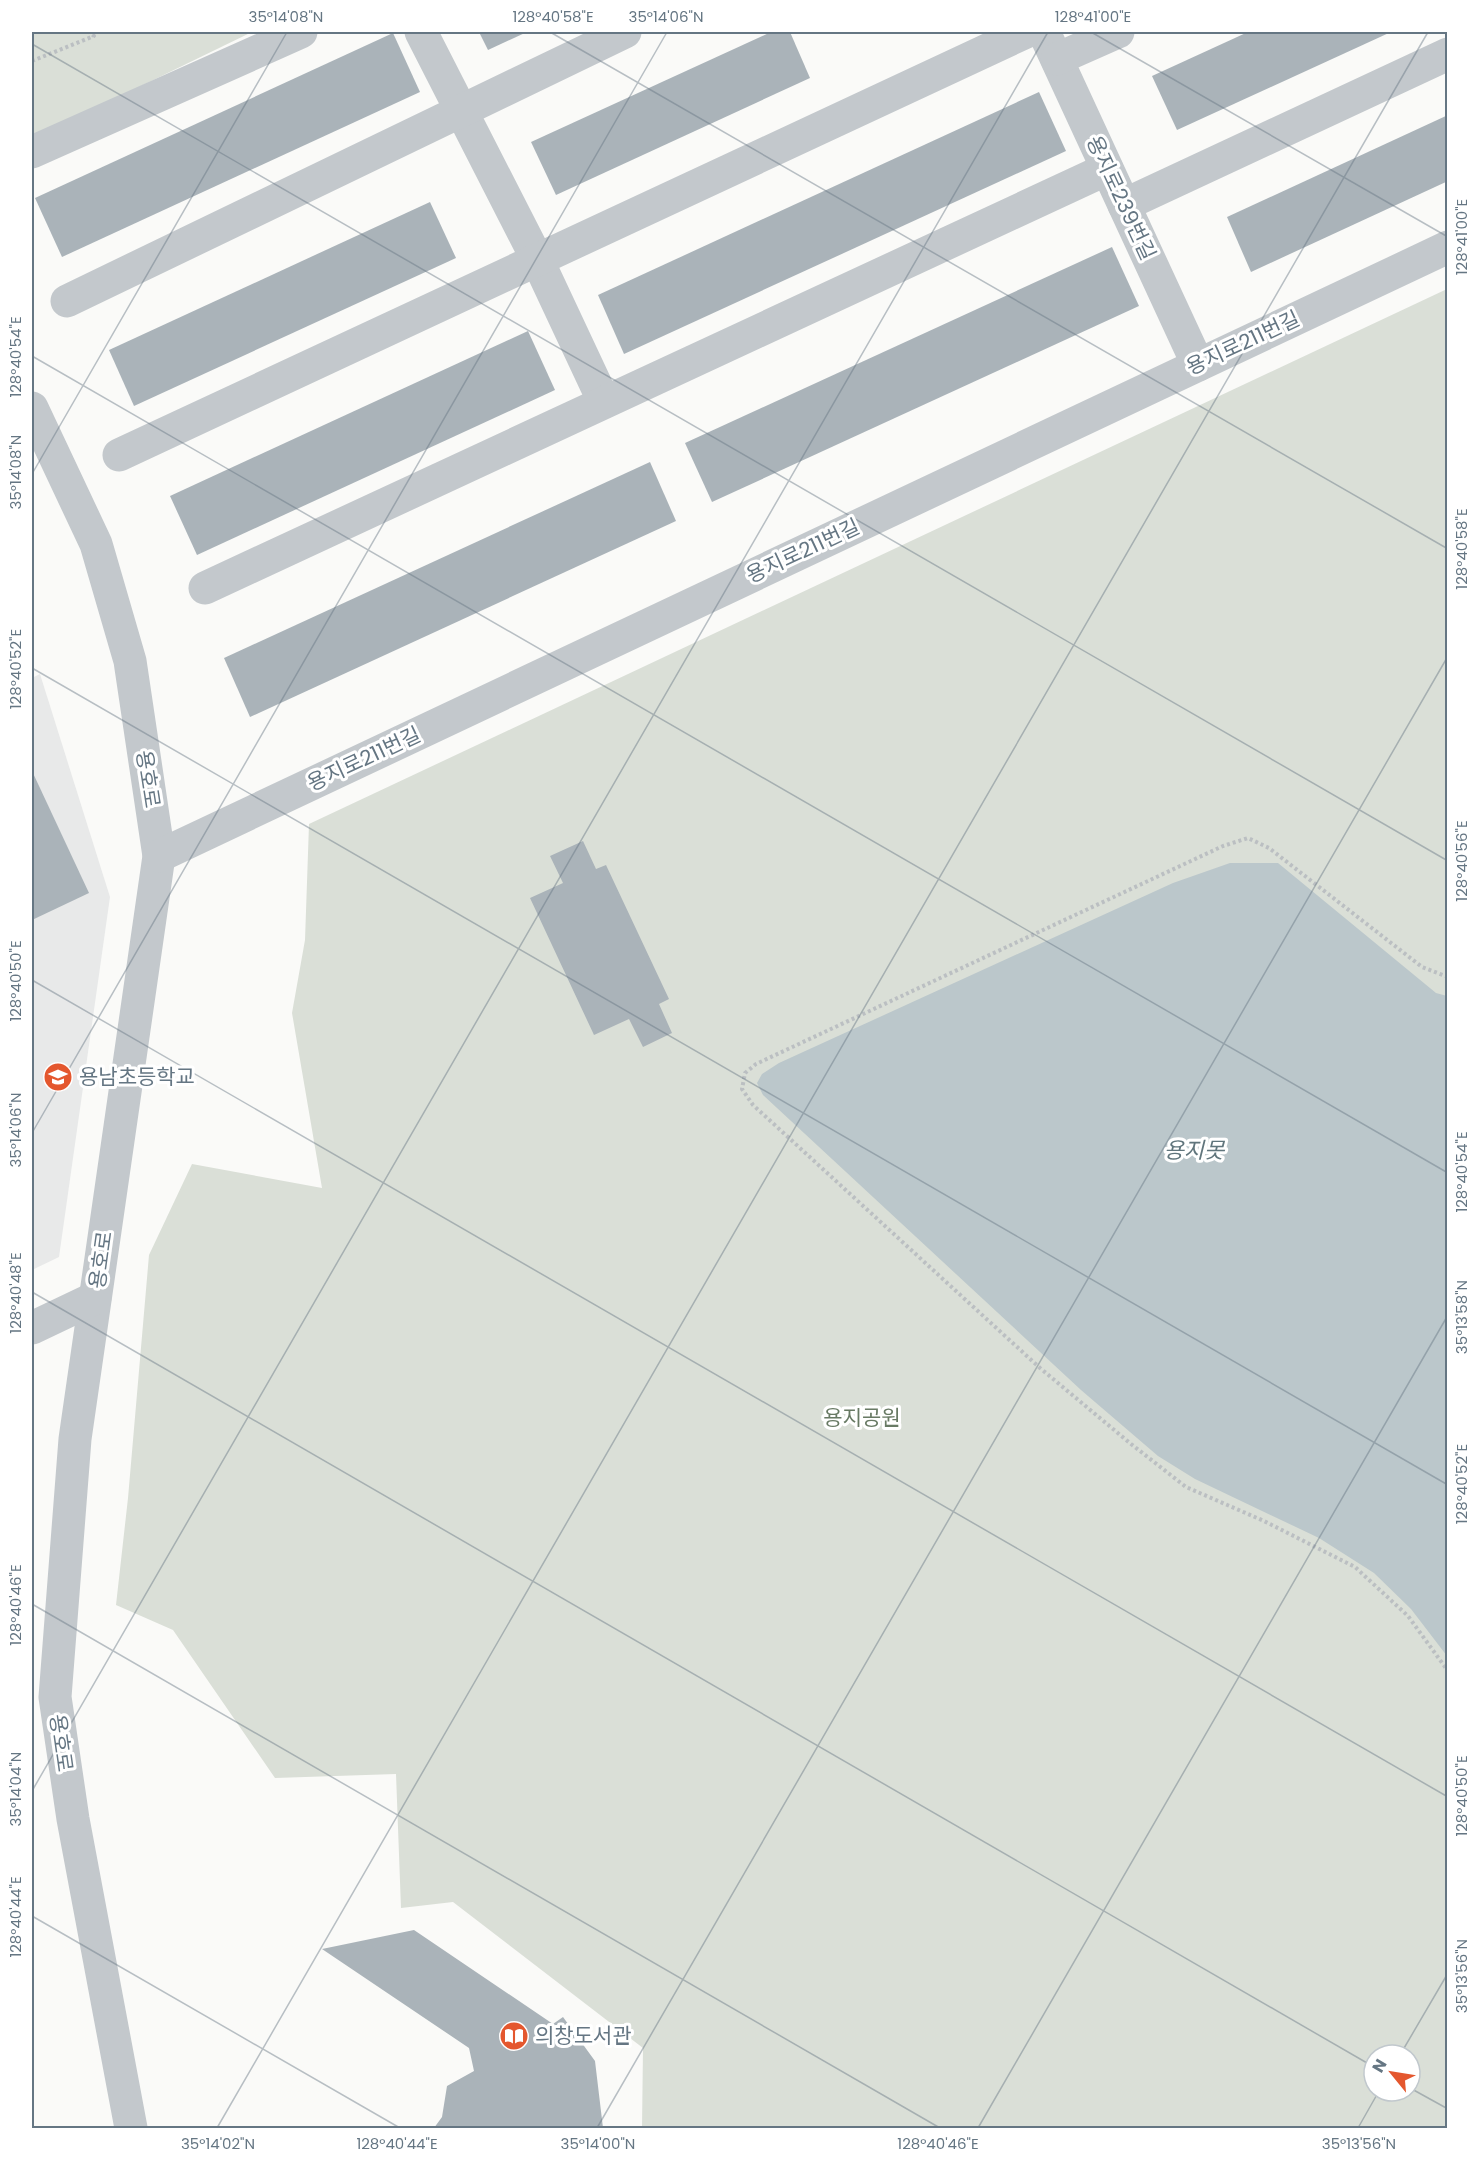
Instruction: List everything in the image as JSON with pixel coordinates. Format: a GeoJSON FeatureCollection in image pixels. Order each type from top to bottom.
{"type":"FeatureCollection","features":[{"type":"Feature","properties":{"kind":"street"},"geometry":{"type":"LineString","coordinates":[[32,152],[301,32]]}},
{"type":"Feature","properties":{"kind":"street"},"geometry":{"type":"LineString","coordinates":[[421,32],[537,259],[604,402]]}},
{"type":"Feature","properties":{"kind":"street"},"geometry":{"type":"LineString","coordinates":[[67,301],[626,32]]}},
{"type":"Feature","properties":{"kind":"street"},"geometry":{"type":"LineString","coordinates":[[119,455],[1026,32]]}},
{"type":"Feature","properties":{"kind":"street"},"geometry":{"type":"LineString","coordinates":[[1051,45],[1118,32]]}},
{"type":"Feature","properties":{"kind":"street","name":"용지로239번길"},"geometry":{"type":"LineString","coordinates":[[1051,45],[1198,365]]}},
{"type":"Feature","properties":{"kind":"street"},"geometry":{"type":"LineString","coordinates":[[1124,205],[1448,54]]}},
{"type":"Feature","properties":{"kind":"street"},"geometry":{"type":"LineString","coordinates":[[205,588],[1107,168]]}},
{"type":"Feature","properties":{"kind":"street","name":"용지로211번길"},"geometry":{"type":"LineString","coordinates":[[159,856],[1448,247]]}},
{"type":"Feature","properties":{"kind":"street","name":"용호로"},"geometry":{"type":"LineString","coordinates":[[32,408],[96,544],[112,597],[130,661],[159,856],[75,1439],[55,1697],[73,1819],[131,2128]]}},
{"type":"Feature","properties":{"kind":"street"},"geometry":{"type":"LineString","coordinates":[[32,1328],[95,1298]]}},
{"type":"Feature","properties":{"kind":"path"},"geometry":{"type":"LineString","coordinates":[[32,61],[92,33]]}},
{"type":"Feature","properties":{"kind":"path"},"geometry":{"type":"LineString","coordinates":[[1448,977],[1422,967],[1269,848],[1248,838],[1212,851],[756,1064],[746,1073],[742,1089],[753,1105],[1040,1368],[1131,1444],[1186,1487],[1264,1521],[1355,1567],[1408,1616],[1448,1671]]}},
{"type":"Feature","properties":{"kind":"shaded area","name":"용남초등학교"},"geometry":{"type":"Polygon","coordinates":[[[40,674],[110,897],[59,1257],[32,1270],[32,678],[40,674]]]}},
{"type":"Feature","properties":{"kind":"green space"},"geometry":{"type":"Polygon","coordinates":[[[32,32],[252,32],[32,139],[32,32]]]}},
{"type":"Feature","properties":{"kind":"green space","name":"용지공원"},"geometry":{"type":"Polygon","coordinates":[[[1447,289],[1447,2128],[642,2128],[643,2048],[453,1902],[401,1908],[396,1774],[275,1778],[173,1630],[116,1605],[128,1498],[149,1255],[192,1164],[322,1188],[292,1013],[305,940],[309,824],[1447,289]]]}},
{"type":"Feature","properties":{"kind":"water","name":"용지못"},"geometry":{"type":"Polygon","coordinates":[[[1230,863],[1278,863],[1436,993],[1447,996],[1447,1656],[1411,1609],[1374,1573],[1319,1538],[1195,1479],[1158,1456],[1081,1390],[763,1095],[757,1083],[762,1074],[779,1063],[1173,883],[1230,863]]]}},
{"type":"Feature","properties":{"kind":"building"},"geometry":{"type":"Polygon","coordinates":[[[479,32],[527,32],[488,50],[479,32]]]}},
{"type":"Feature","properties":{"kind":"building"},"geometry":{"type":"Polygon","coordinates":[[[771,32],[790,32],[810,78],[556,195],[531,142],[771,32]]]}},
{"type":"Feature","properties":{"kind":"building"},"geometry":{"type":"Polygon","coordinates":[[[1248,32],[1391,32],[1177,130],[1152,76],[1248,32]]]}},
{"type":"Feature","properties":{"kind":"building"},"geometry":{"type":"Polygon","coordinates":[[[393,33],[420,92],[62,257],[35,198],[393,33]]]}},
{"type":"Feature","properties":{"kind":"building"},"geometry":{"type":"Polygon","coordinates":[[[1039,92],[1066,151],[624,354],[598,295],[1039,92]]]}},
{"type":"Feature","properties":{"kind":"building"},"geometry":{"type":"Polygon","coordinates":[[[1448,115],[1448,181],[1251,272],[1227,217],[1448,115]]]}},
{"type":"Feature","properties":{"kind":"building"},"geometry":{"type":"Polygon","coordinates":[[[430,202],[456,258],[134,406],[109,350],[430,202]]]}},
{"type":"Feature","properties":{"kind":"building"},"geometry":{"type":"Polygon","coordinates":[[[1112,247],[1139,306],[712,502],[685,443],[1112,247]]]}},
{"type":"Feature","properties":{"kind":"building"},"geometry":{"type":"Polygon","coordinates":[[[528,331],[555,390],[197,555],[170,496],[528,331]]]}},
{"type":"Feature","properties":{"kind":"building"},"geometry":{"type":"Polygon","coordinates":[[[650,462],[676,521],[250,717],[224,658],[650,462]]]}},
{"type":"Feature","properties":{"kind":"building"},"geometry":{"type":"Polygon","coordinates":[[[32,771],[89,893],[32,920],[32,771]]]}},
{"type":"Feature","properties":{"kind":"building"},"geometry":{"type":"Polygon","coordinates":[[[583,841],[596,869],[606,865],[669,999],[659,1004],[672,1033],[643,1047],[629,1019],[594,1035],[530,898],[563,883],[550,856],[583,841]]]}},
{"type":"Feature","properties":{"kind":"building","name":"의창도서관"},"geometry":{"type":"Polygon","coordinates":[[[414,1930],[553,2024],[563,2017],[595,2061],[603,2128],[434,2128],[442,2117],[447,2086],[474,2071],[469,2048],[322,1949],[414,1930]]]}},
{"type":"Feature","properties":{"kind":"place","name":"용남초등학교"},"geometry":{"type":"Point","coordinates":[58,1077]}},
{"type":"Feature","properties":{"kind":"place","name":"의창도서관"},"geometry":{"type":"Point","coordinates":[514,2036]}}]}
